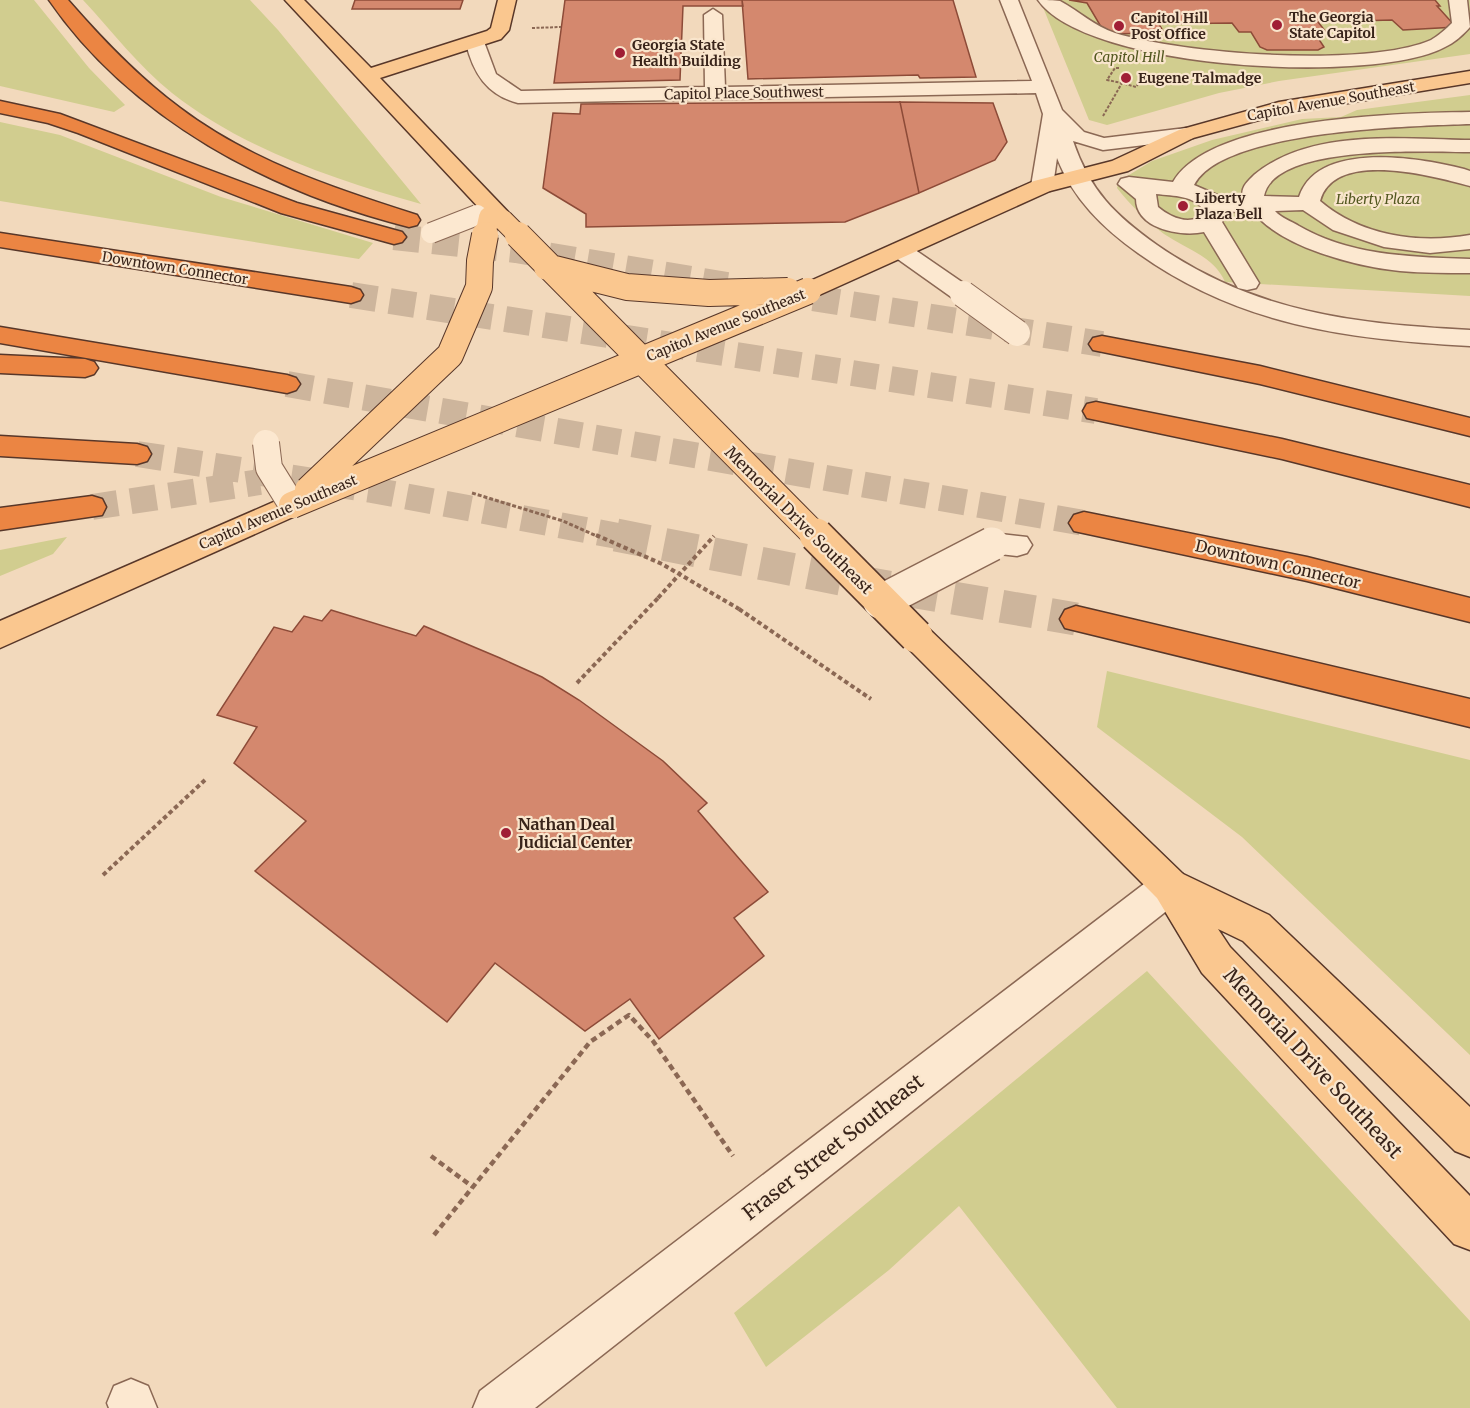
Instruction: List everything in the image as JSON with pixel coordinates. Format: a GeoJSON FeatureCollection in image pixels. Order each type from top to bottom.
{"type":"FeatureCollection","features":[{"type":"Feature","properties":{"kind":"highway"},"geometry":{"type":"LineString","coordinates":[[58,0],[116,67],[147,95],[201,134],[232,153],[300,184],[409,220]]}},
{"type":"Feature","properties":{"kind":"highway"},"geometry":{"type":"LineString","coordinates":[[0,107],[64,122],[289,208],[394,237]]}},
{"type":"Feature","properties":{"kind":"highway","name":"Downtown Connector"},"geometry":{"type":"LineString","coordinates":[[4,241],[351,295]]}},
{"type":"Feature","properties":{"kind":"highway"},"geometry":{"type":"LineString","coordinates":[[0,336],[287,384],[158,372],[0,364]]}},
{"type":"Feature","properties":{"kind":"highway"},"geometry":{"type":"LineString","coordinates":[[1102,344],[1260,375],[1470,426]]}},
{"type":"Feature","properties":{"kind":"highway"},"geometry":{"type":"LineString","coordinates":[[1096,411],[1282,449],[1470,496]]}},
{"type":"Feature","properties":{"kind":"highway"},"geometry":{"type":"LineString","coordinates":[[0,446],[137,454]]}},
{"type":"Feature","properties":{"kind":"highway"},"geometry":{"type":"LineString","coordinates":[[0,519],[92,507]]}},
{"type":"Feature","properties":{"kind":"highway","name":"Downtown Connector"},"geometry":{"type":"LineString","coordinates":[[1084,523],[1307,569],[1470,610]]}},
{"type":"Feature","properties":{"kind":"highway"},"geometry":{"type":"LineString","coordinates":[[1076,619],[1470,713]]}},
{"type":"Feature","properties":{"kind":"main road","name":"Memorial Drive Southeast"},"geometry":{"type":"LineString","coordinates":[[294,0],[435,146],[490,215],[547,267],[880,602],[1170,886],[1216,960],[1470,1228]]}},
{"type":"Feature","properties":{"kind":"main road"},"geometry":{"type":"LineString","coordinates":[[366,76],[476,43],[500,30],[507,0]]}},
{"type":"Feature","properties":{"kind":"main road","name":"Capitol Avenue Southeast"},"geometry":{"type":"LineString","coordinates":[[0,635],[292,505],[808,291],[1042,186],[1077,179],[1120,166],[1186,134],[1240,117],[1279,108],[1470,77]]}},
{"type":"Feature","properties":{"kind":"main road"},"geometry":{"type":"LineString","coordinates":[[1445,81],[1468,104]]}},
{"type":"Feature","properties":{"kind":"main road"},"geometry":{"type":"LineString","coordinates":[[292,505],[450,355],[479,287],[480,261],[490,215]]}},
{"type":"Feature","properties":{"kind":"main road"},"geometry":{"type":"LineString","coordinates":[[547,267],[627,287],[709,293],[808,291]]}},
{"type":"Feature","properties":{"kind":"main road","name":"Memorial Drive Southeast"},"geometry":{"type":"LineString","coordinates":[[1170,886],[1256,928],[1470,1136]]}},
{"type":"Feature","properties":{"kind":"street"},"geometry":{"type":"LineString","coordinates":[[1009,0],[1077,179],[1099,211],[1143,246],[1191,278],[1224,294],[1300,321],[1400,335],[1470,338]]}},
{"type":"Feature","properties":{"kind":"street"},"geometry":{"type":"LineString","coordinates":[[1047,0],[1090,29],[1111,38],[1197,54],[1274,61],[1386,56],[1426,49],[1453,36],[1462,25],[1458,0]]}},
{"type":"Feature","properties":{"kind":"street"},"geometry":{"type":"LineString","coordinates":[[713,15],[715,93]]}},
{"type":"Feature","properties":{"kind":"street","name":"Capitol Place Southwest"},"geometry":{"type":"LineString","coordinates":[[476,43],[481,67],[499,89],[518,97],[1043,87]]}},
{"type":"Feature","properties":{"kind":"street"},"geometry":{"type":"LineString","coordinates":[[1181,188],[1192,170],[1218,154],[1246,143],[1345,122],[1393,121],[1468,104]]}},
{"type":"Feature","properties":{"kind":"street"},"geometry":{"type":"LineString","coordinates":[[1053,112],[1077,136],[1103,144],[1186,134]]}},
{"type":"Feature","properties":{"kind":"street"},"geometry":{"type":"LineString","coordinates":[[1042,186],[1053,112]]}},
{"type":"Feature","properties":{"kind":"street"},"geometry":{"type":"LineString","coordinates":[[1345,122],[1363,148]]}},
{"type":"Feature","properties":{"kind":"street"},"geometry":{"type":"LineString","coordinates":[[1470,146],[1322,151],[1276,168],[1255,186],[1253,196],[1270,219],[1298,235],[1345,253],[1399,264],[1470,266]]}},
{"type":"Feature","properties":{"kind":"street"},"geometry":{"type":"LineString","coordinates":[[1308,203],[1312,188],[1324,176],[1350,167],[1433,168],[1470,179]]}},
{"type":"Feature","properties":{"kind":"street"},"geometry":{"type":"LineString","coordinates":[[1248,283],[1212,214],[1202,195],[1181,188],[1160,189],[1130,184],[1147,197],[1148,209],[1161,220],[1193,227],[1212,214],[1260,205],[1308,203],[1319,215],[1338,225],[1399,243],[1425,245],[1470,242]]}},
{"type":"Feature","properties":{"kind":"street"},"geometry":{"type":"LineString","coordinates":[[431,233],[490,215]]}},
{"type":"Feature","properties":{"kind":"street"},"geometry":{"type":"LineString","coordinates":[[900,250],[1017,333]]}},
{"type":"Feature","properties":{"kind":"street"},"geometry":{"type":"LineString","coordinates":[[266,443],[269,468],[292,505]]}},
{"type":"Feature","properties":{"kind":"street"},"geometry":{"type":"LineString","coordinates":[[880,602],[1004,544]]}},
{"type":"Feature","properties":{"kind":"street","name":"Fraser Street Southeast"},"geometry":{"type":"LineString","coordinates":[[497,1408],[1170,886]]}},
{"type":"Feature","properties":{"kind":"path"},"geometry":{"type":"LineString","coordinates":[[530,28],[561,27]]}},
{"type":"Feature","properties":{"kind":"path"},"geometry":{"type":"LineString","coordinates":[[1123,69],[1115,68],[1107,80],[1136,87],[1144,75],[1137,73]]}},
{"type":"Feature","properties":{"kind":"path"},"geometry":{"type":"LineString","coordinates":[[1102,118],[1122,83]]}},
{"type":"Feature","properties":{"kind":"path"},"geometry":{"type":"LineString","coordinates":[[472,493],[563,520],[662,564],[739,609],[871,699]]}},
{"type":"Feature","properties":{"kind":"path"},"geometry":{"type":"LineString","coordinates":[[577,683],[714,536]]}},
{"type":"Feature","properties":{"kind":"path"},"geometry":{"type":"LineString","coordinates":[[103,875],[205,780]]}},
{"type":"Feature","properties":{"kind":"path"},"geometry":{"type":"LineString","coordinates":[[434,1235],[590,1042],[628,1015],[653,1041],[733,1156]]}},
{"type":"Feature","properties":{"kind":"path"},"geometry":{"type":"LineString","coordinates":[[431,1156],[473,1187]]}},
{"type":"Feature","properties":{"kind":"green space"},"geometry":{"type":"Polygon","coordinates":[[[0,0],[34,0],[89,68],[125,105],[114,112],[0,86],[0,0]]]}},
{"type":"Feature","properties":{"kind":"green space"},"geometry":{"type":"Polygon","coordinates":[[[83,0],[250,0],[278,30],[421,204],[323,173],[229,131],[160,83],[83,0]]]}},
{"type":"Feature","properties":{"kind":"green space","name":"Capitol Hill"},"geometry":{"type":"Polygon","coordinates":[[[1040,0],[1470,0],[1470,54],[1279,81],[1219,93],[1107,125],[1089,120],[1040,0]]]}},
{"type":"Feature","properties":{"kind":"green space","name":"Liberty Plaza"},"geometry":{"type":"Polygon","coordinates":[[[1470,95],[1470,296],[1225,282],[1207,259],[1164,234],[1133,207],[1117,188],[1119,181],[1152,161],[1212,140],[1302,119],[1341,117],[1357,110],[1470,95]]]}},
{"type":"Feature","properties":{"kind":"green space"},"geometry":{"type":"Polygon","coordinates":[[[0,122],[60,135],[221,197],[373,243],[359,259],[0,201],[0,122]]]}},
{"type":"Feature","properties":{"kind":"green space"},"geometry":{"type":"Polygon","coordinates":[[[67,537],[53,554],[0,576],[0,550],[67,537]]]}},
{"type":"Feature","properties":{"kind":"green space"},"geometry":{"type":"Polygon","coordinates":[[[1107,671],[1470,760],[1470,1055],[1242,837],[1097,727],[1107,671]]]}},
{"type":"Feature","properties":{"kind":"green space"},"geometry":{"type":"Polygon","coordinates":[[[1147,971],[1470,1321],[1470,1408],[1117,1408],[959,1206],[889,1270],[766,1367],[734,1313],[1147,971]]]}},
{"type":"Feature","properties":{"kind":"building"},"geometry":{"type":"Polygon","coordinates":[[[355,0],[463,0],[460,9],[352,9],[355,0]]]}},
{"type":"Feature","properties":{"kind":"building","name":"Georgia State Health Building"},"geometry":{"type":"Polygon","coordinates":[[[565,0],[742,0],[743,6],[683,6],[680,80],[554,83],[565,0]]]}},
{"type":"Feature","properties":{"kind":"building"},"geometry":{"type":"Polygon","coordinates":[[[742,0],[953,0],[976,77],[920,78],[918,75],[748,79],[742,0]]]}},
{"type":"Feature","properties":{"kind":"building","name":"The Georgia State Capitol"},"geometry":{"type":"Polygon","coordinates":[[[1069,0],[1435,0],[1440,6],[1437,6],[1456,27],[1403,30],[1392,20],[1318,22],[1326,32],[1314,32],[1324,47],[1318,50],[1267,50],[1260,47],[1251,32],[1239,32],[1232,23],[1159,24],[1163,31],[1159,33],[1109,34],[1104,32],[1087,3],[1069,0]]]}},
{"type":"Feature","properties":{"kind":"building"},"geometry":{"type":"Polygon","coordinates":[[[900,102],[993,103],[1007,142],[995,160],[919,193],[900,102]]]}},
{"type":"Feature","properties":{"kind":"building"},"geometry":{"type":"Polygon","coordinates":[[[900,102],[919,193],[845,222],[586,227],[586,214],[543,188],[553,113],[580,114],[581,104],[900,102]]]}},
{"type":"Feature","properties":{"kind":"building","name":"Nathan Deal Judicial Center"},"geometry":{"type":"Polygon","coordinates":[[[331,610],[416,636],[424,626],[542,677],[579,700],[663,761],[707,803],[698,811],[768,892],[734,918],[764,956],[659,1039],[630,999],[585,1031],[495,963],[447,1022],[255,871],[306,821],[234,763],[257,727],[217,715],[274,627],[292,632],[304,616],[322,621],[331,610]]]}},
{"type":"Feature","properties":{"kind":"tunnel"},"geometry":{"type":"LineString","coordinates":[[394,237],[516,250],[727,285]]}},
{"type":"Feature","properties":{"kind":"tunnel"},"geometry":{"type":"LineString","coordinates":[[775,292],[1102,344]]}},
{"type":"Feature","properties":{"kind":"tunnel"},"geometry":{"type":"LineString","coordinates":[[351,295],[1096,411]]}},
{"type":"Feature","properties":{"kind":"tunnel"},"geometry":{"type":"LineString","coordinates":[[287,384],[1084,523]]}},
{"type":"Feature","properties":{"kind":"tunnel"},"geometry":{"type":"LineString","coordinates":[[137,454],[372,490],[623,537]]}},
{"type":"Feature","properties":{"kind":"tunnel"},"geometry":{"type":"LineString","coordinates":[[92,507],[260,482]]}},
{"type":"Feature","properties":{"kind":"tunnel"},"geometry":{"type":"LineString","coordinates":[[616,535],[841,579],[1076,619]]}},
{"type":"Feature","properties":{"kind":"place","name":"The Georgia State Capitol"},"geometry":{"type":"Point","coordinates":[1277,25]}},
{"type":"Feature","properties":{"kind":"place","name":"Capitol Hill Post Office"},"geometry":{"type":"Point","coordinates":[1119,26]}},
{"type":"Feature","properties":{"kind":"place","name":"Georgia State Health Building"},"geometry":{"type":"Point","coordinates":[620,53]}},
{"type":"Feature","properties":{"kind":"place","name":"Eugene Talmadge"},"geometry":{"type":"Point","coordinates":[1126,78]}},
{"type":"Feature","properties":{"kind":"place","name":"Liberty Plaza Bell"},"geometry":{"type":"Point","coordinates":[1183,206]}},
{"type":"Feature","properties":{"kind":"place","name":"Nathan Deal Judicial Center"},"geometry":{"type":"Point","coordinates":[506,833]}}]}
